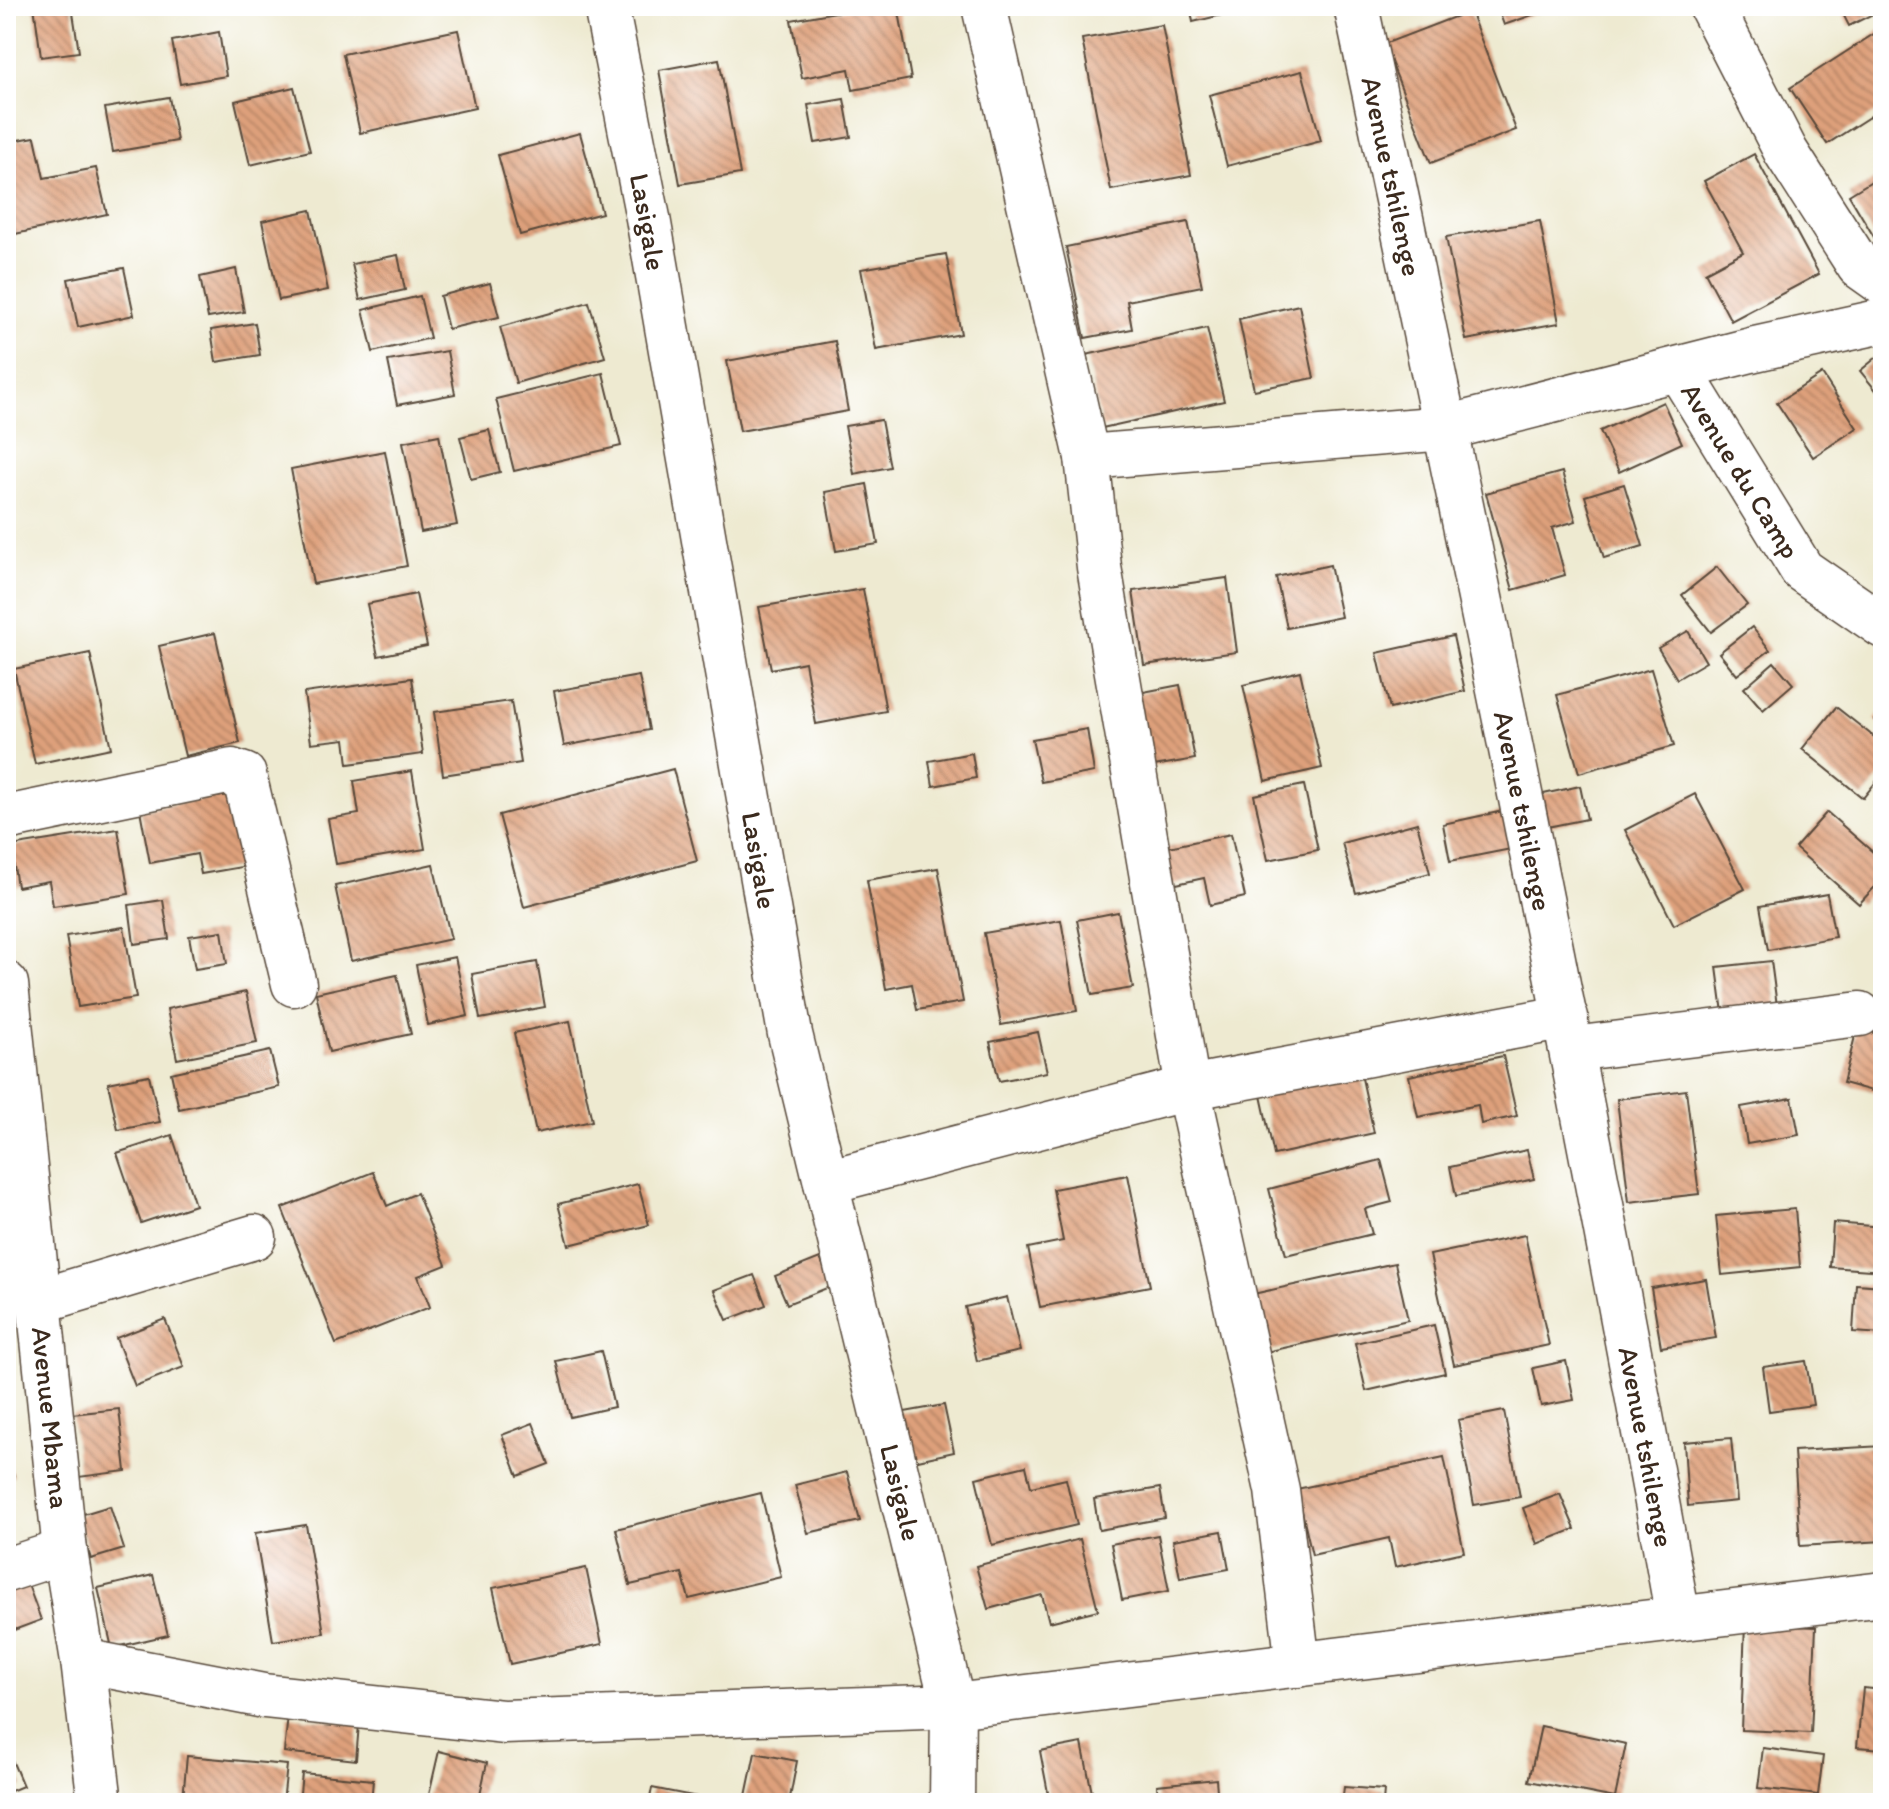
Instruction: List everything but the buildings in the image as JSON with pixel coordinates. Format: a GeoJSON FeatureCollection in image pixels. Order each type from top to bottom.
{"type":"FeatureCollection","features":[{"type":"Feature","properties":{"kind":"street","name":"Lasigale"},"geometry":{"type":"LineString","coordinates":[[606,6],[648,218],[790,1034],[953,1706],[952,1803]]}},
{"type":"Feature","properties":{"kind":"street"},"geometry":{"type":"LineString","coordinates":[[984,6],[1087,457],[1099,567],[1188,1088],[1277,1490],[1298,1665]]}},
{"type":"Feature","properties":{"kind":"street","name":"Avenue tshilenge"},"geometry":{"type":"LineString","coordinates":[[1356,6],[1446,428],[1569,1033],[1613,1255],[1678,1618]]}},
{"type":"Feature","properties":{"kind":"street"},"geometry":{"type":"LineString","coordinates":[[1711,6],[1786,152],[1859,266],[1883,283]]}},
{"type":"Feature","properties":{"kind":"street"},"geometry":{"type":"LineString","coordinates":[[1087,457],[1446,428],[1755,349],[1883,321]]}},
{"type":"Feature","properties":{"kind":"street","name":"Avenue du Camp"},"geometry":{"type":"LineString","coordinates":[[1679,370],[1802,570],[1883,626]]}},
{"type":"Feature","properties":{"kind":"street"},"geometry":{"type":"LineString","coordinates":[[6,818],[232,771],[244,775],[294,984]]}},
{"type":"Feature","properties":{"kind":"street","name":"Avenue Mbama"},"geometry":{"type":"LineString","coordinates":[[6,984],[17,1183],[40,1301],[65,1551],[83,1661],[100,1803]]}},
{"type":"Feature","properties":{"kind":"street"},"geometry":{"type":"LineString","coordinates":[[826,1182],[1188,1088],[1569,1033],[1860,1014]]}},
{"type":"Feature","properties":{"kind":"street"},"geometry":{"type":"LineString","coordinates":[[40,1301],[254,1237]]}},
{"type":"Feature","properties":{"kind":"street"},"geometry":{"type":"LineString","coordinates":[[6,1570],[65,1551]]}},
{"type":"Feature","properties":{"kind":"street"},"geometry":{"type":"LineString","coordinates":[[83,1661],[264,1696],[504,1722],[953,1706],[1883,1594]]}}]}
